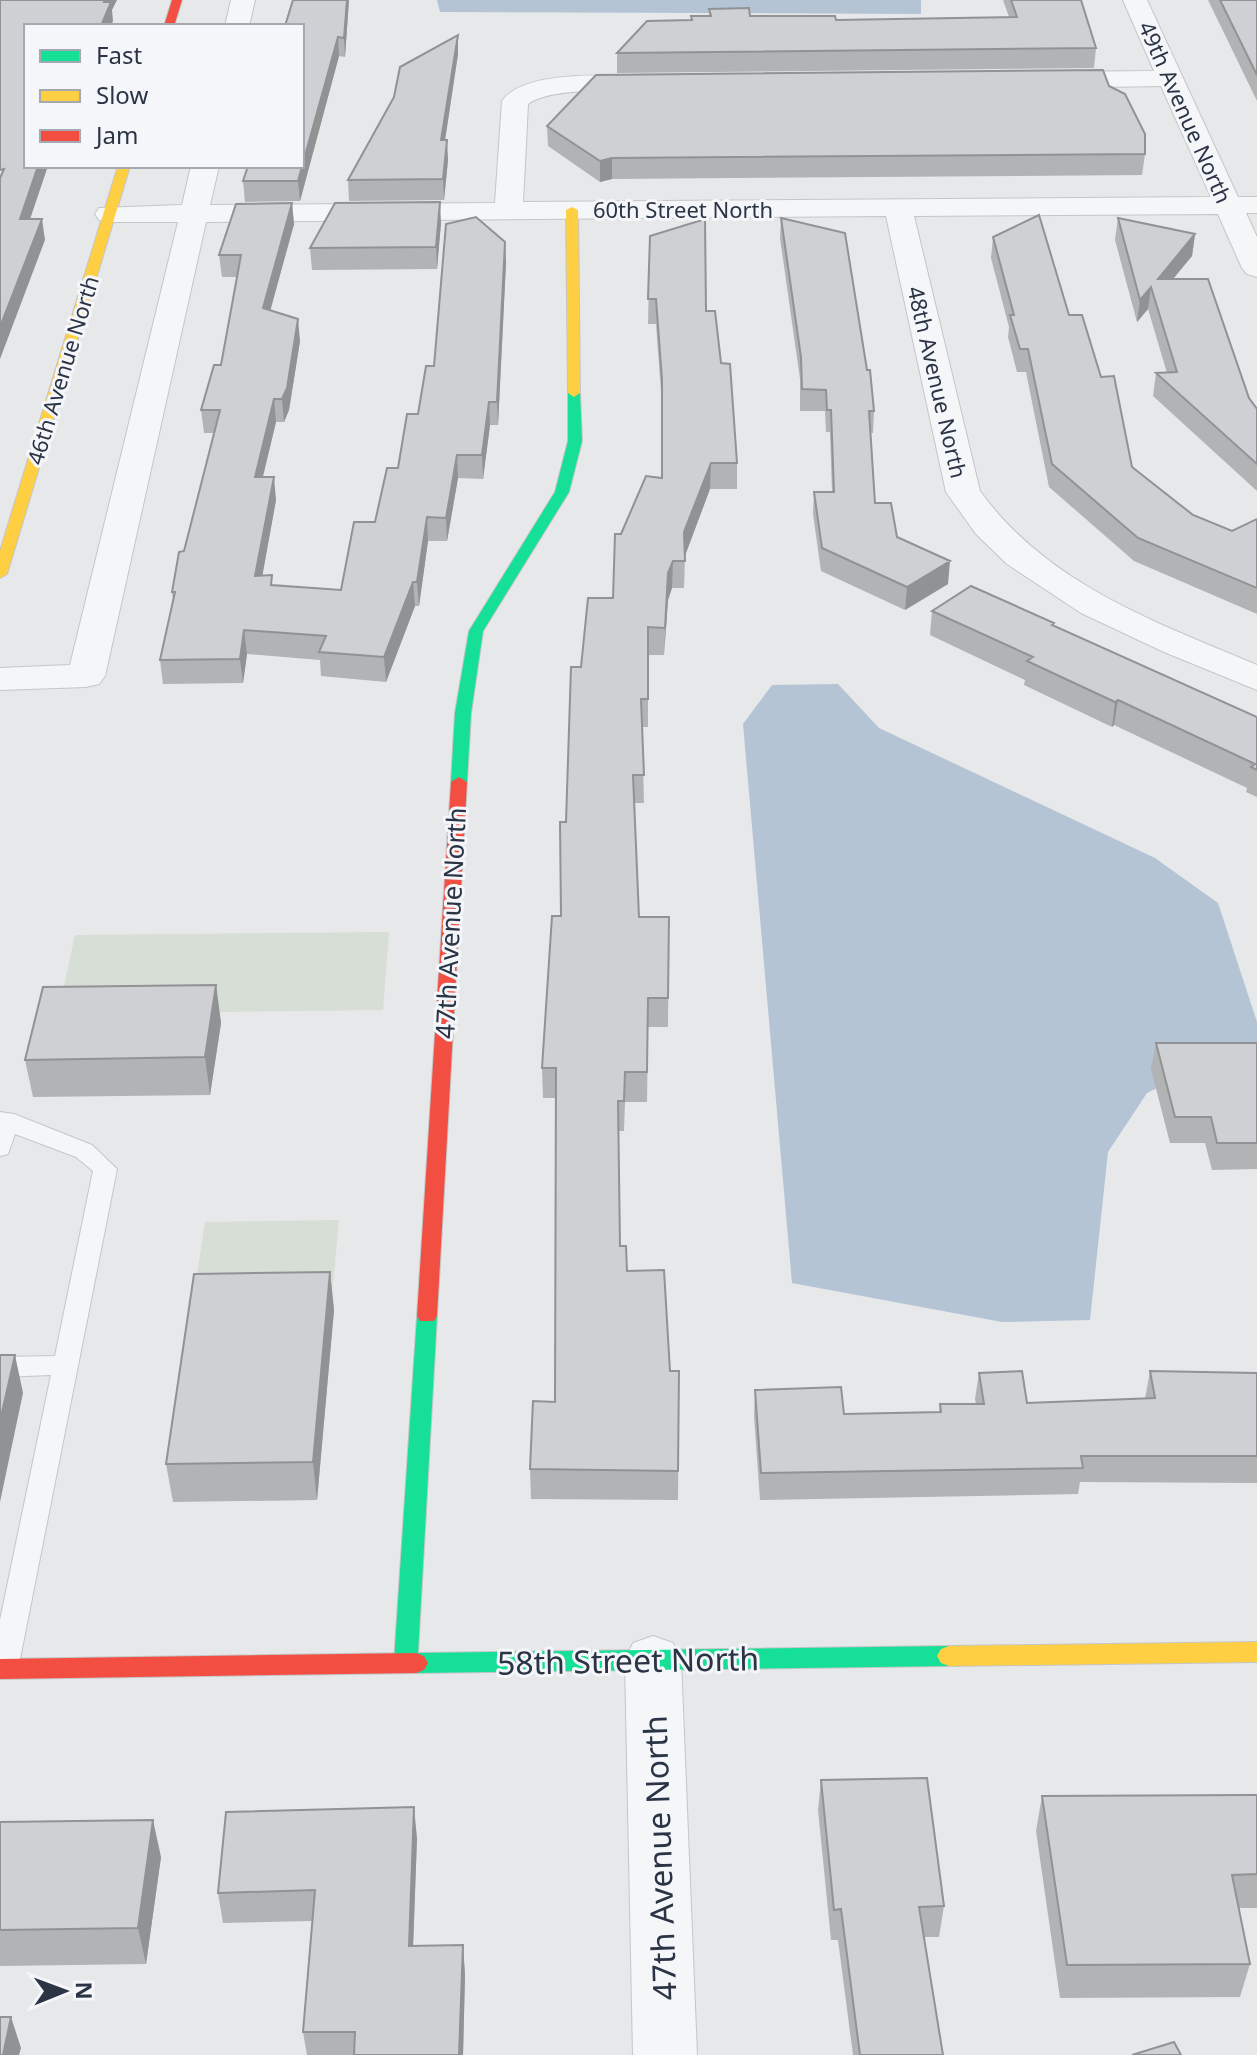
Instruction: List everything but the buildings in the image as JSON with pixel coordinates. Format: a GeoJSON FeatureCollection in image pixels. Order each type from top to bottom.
{"type":"FeatureCollection","features":[{"type":"Feature","properties":{"kind":"street"},"geometry":{"type":"LineString","coordinates":[[170,24],[177,0]]}},
{"type":"Feature","properties":{"kind":"street"},"geometry":{"type":"LineString","coordinates":[[237,24],[243,0]]}},
{"type":"Feature","properties":{"kind":"street","name":"49th Avenue North"},"geometry":{"type":"LineString","coordinates":[[1135,0],[1257,268]]}},
{"type":"Feature","properties":{"kind":"street"},"geometry":{"type":"LineString","coordinates":[[1013,80],[1170,78]]}},
{"type":"Feature","properties":{"kind":"street"},"geometry":{"type":"LineString","coordinates":[[509,211],[515,101],[531,90],[587,84],[666,83]]}},
{"type":"Feature","properties":{"kind":"street","name":"46th Avenue North"},"geometry":{"type":"LineString","coordinates":[[0,574],[123,168]]}},
{"type":"Feature","properties":{"kind":"street"},"geometry":{"type":"LineString","coordinates":[[0,679],[86,676],[205,168]]}},
{"type":"Feature","properties":{"kind":"street","name":"60th Street North"},"geometry":{"type":"LineString","coordinates":[[109,214],[1257,205]]}},
{"type":"Feature","properties":{"kind":"street","name":"48th Avenue North"},"geometry":{"type":"LineString","coordinates":[[898,208],[963,492],[978,519],[1021,560],[1075,596],[1257,679]]}},
{"type":"Feature","properties":{"kind":"street","name":"47th Avenue North"},"geometry":{"type":"LineString","coordinates":[[406,1662],[463,713],[476,631],[562,492],[575,441],[572,210]]}},
{"type":"Feature","properties":{"kind":"street","name":"58th Street North"},"geometry":{"type":"LineString","coordinates":[[2,1669],[1257,1652]]}},
{"type":"Feature","properties":{"kind":"street","name":"47th Avenue North"},"geometry":{"type":"LineString","coordinates":[[653,1660],[665,2055]]}},
{"type":"Feature","properties":{"kind":"lane"},"geometry":{"type":"LineString","coordinates":[[0,1148],[3,1120],[84,1151],[105,1169],[2,1669]]}},
{"type":"Feature","properties":{"kind":"lane"},"geometry":{"type":"LineString","coordinates":[[0,1367],[65,1365]]}},
{"type":"Feature","properties":{"kind":"shaded area"},"geometry":{"type":"Polygon","coordinates":[[[389,932],[383,1010],[58,1014],[75,935],[389,932]]]}},
{"type":"Feature","properties":{"kind":"shaded area"},"geometry":{"type":"Polygon","coordinates":[[[339,1220],[332,1294],[194,1295],[205,1222],[339,1220]]]}},
{"type":"Feature","properties":{"kind":"water"},"geometry":{"type":"Polygon","coordinates":[[[437,0],[921,0],[921,14],[440,12],[437,0]]]}},
{"type":"Feature","properties":{"kind":"water"},"geometry":{"type":"Polygon","coordinates":[[[838,684],[879,728],[1155,858],[1218,903],[1257,1022],[1257,1056],[1205,1064],[1147,1093],[1108,1152],[1090,1320],[1002,1322],[792,1283],[743,724],[772,685],[838,684]]]}},
{"type":"Feature","properties":{"kind":"traffic: fast"},"geometry":{"type":"LineString","coordinates":[[459,782],[463,713],[476,631],[562,492],[575,441],[574,393]]}},
{"type":"Feature","properties":{"kind":"traffic: fast"},"geometry":{"type":"LineString","coordinates":[[406,1662],[427,1316]]}},
{"type":"Feature","properties":{"kind":"traffic: fast"},"geometry":{"type":"LineString","coordinates":[[416,1663],[949,1656]]}},
{"type":"Feature","properties":{"kind":"traffic: slow"},"geometry":{"type":"LineString","coordinates":[[0,574],[123,168]]}},
{"type":"Feature","properties":{"kind":"traffic: slow"},"geometry":{"type":"LineString","coordinates":[[572,210],[574,393]]}},
{"type":"Feature","properties":{"kind":"traffic: slow"},"geometry":{"type":"LineString","coordinates":[[949,1656],[1257,1652]]}},
{"type":"Feature","properties":{"kind":"traffic: jam"},"geometry":{"type":"LineString","coordinates":[[170,24],[177,0]]}},
{"type":"Feature","properties":{"kind":"traffic: jam"},"geometry":{"type":"LineString","coordinates":[[427,1316],[459,782]]}},
{"type":"Feature","properties":{"kind":"traffic: jam"},"geometry":{"type":"LineString","coordinates":[[0,1669],[416,1663]]}}]}
